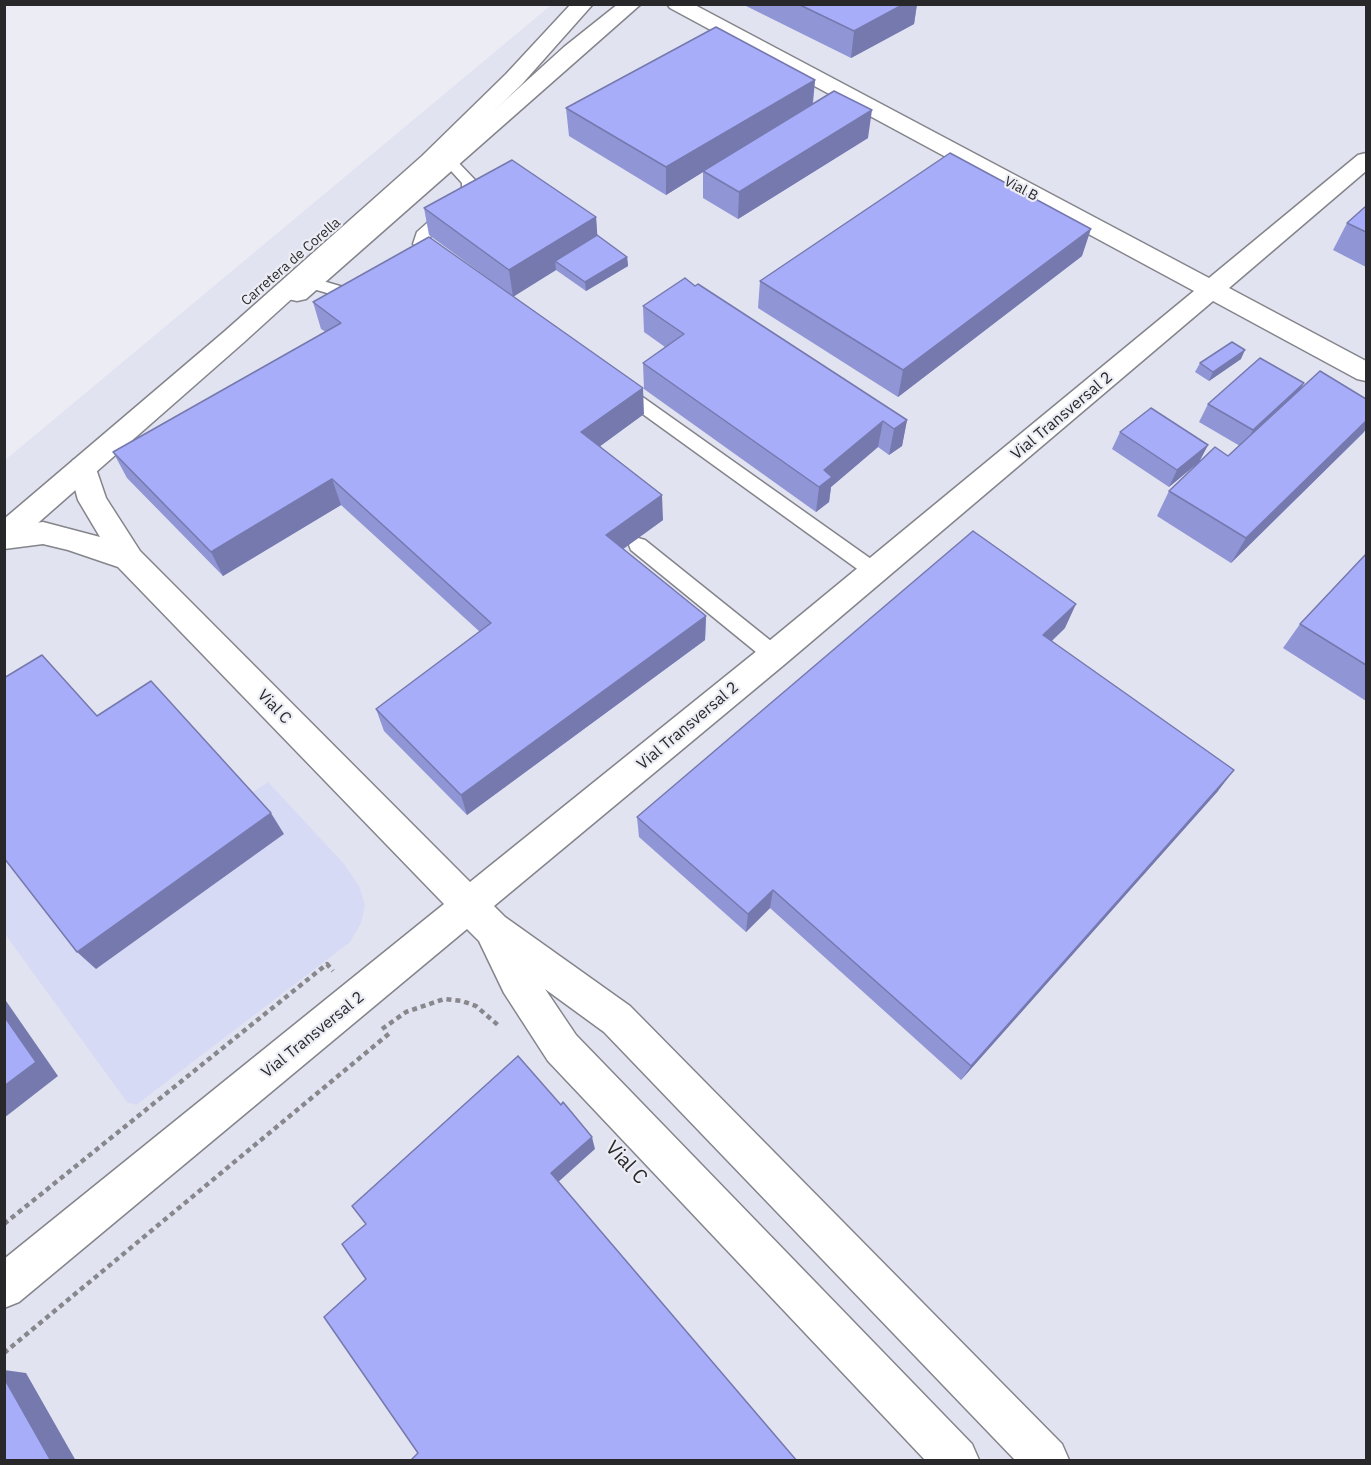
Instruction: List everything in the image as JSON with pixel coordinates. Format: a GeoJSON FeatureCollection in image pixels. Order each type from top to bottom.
{"type":"FeatureCollection","features":[{"type":"Feature","properties":{"kind":"street","name":"Carretera de Corella"},"geometry":{"type":"LineString","coordinates":[[4,508],[297,258],[477,93],[566,4]]}},
{"type":"Feature","properties":{"kind":"street","name":"Carretera de Corella"},"geometry":{"type":"LineString","coordinates":[[234,337],[296,294],[450,162],[572,51],[631,4]]}},
{"type":"Feature","properties":{"kind":"street","name":"Vial B"},"geometry":{"type":"LineString","coordinates":[[677,4],[1211,292],[1366,372]]}},
{"type":"Feature","properties":{"kind":"street","name":"Carretera de Corella"},"geometry":{"type":"LineString","coordinates":[[4,537],[234,337],[430,161],[583,5]]}},
{"type":"Feature","properties":{"kind":"street"},"geometry":{"type":"LineString","coordinates":[[428,180],[428,173],[520,82],[539,59],[547,44]]}},
{"type":"Feature","properties":{"kind":"street","name":"Vial Transversal 2"},"geometry":{"type":"LineString","coordinates":[[4,1287],[357,1000],[481,918],[774,655],[1211,292],[1366,160]]}},
{"type":"Feature","properties":{"kind":"street","name":"Vial C"},"geometry":{"type":"LineString","coordinates":[[83,467],[92,500],[129,559],[481,918],[617,1019],[1046,1461]]}},
{"type":"Feature","properties":{"kind":"street"},"geometry":{"type":"LineString","coordinates":[[4,537],[43,533],[71,539],[129,559]]}},
{"type":"Feature","properties":{"kind":"street","name":"Vial C"},"geometry":{"type":"LineString","coordinates":[[481,918],[517,980],[562,1048],[956,1461]]}},
{"type":"Feature","properties":{"kind":"lane"},"geometry":{"type":"LineString","coordinates":[[406,257],[421,244],[422,235],[469,193],[470,182],[450,162]]}},
{"type":"Feature","properties":{"kind":"lane"},"geometry":{"type":"LineString","coordinates":[[421,244],[458,271]]}},
{"type":"Feature","properties":{"kind":"lane"},"geometry":{"type":"LineString","coordinates":[[309,282],[363,294],[343,309]]}},
{"type":"Feature","properties":{"kind":"lane"},"geometry":{"type":"LineString","coordinates":[[606,379],[874,571]]}},
{"type":"Feature","properties":{"kind":"lane"},"geometry":{"type":"LineString","coordinates":[[638,545],[774,655]]}},
{"type":"Feature","properties":{"kind":"path"},"geometry":{"type":"LineString","coordinates":[[4,1224],[327,964],[382,1029],[406,1011],[444,999],[462,1001],[476,1006],[491,1017],[505,1032]]}},
{"type":"Feature","properties":{"kind":"path"},"geometry":{"type":"LineString","coordinates":[[4,1353],[391,1032]]}},
{"type":"Feature","properties":{"kind":"shaded area"},"geometry":{"type":"Polygon","coordinates":[[[551,5],[1366,5],[1366,1460],[5,1460],[5,460],[551,5]]]}},
{"type":"Feature","properties":{"kind":"shaded area"},"geometry":{"type":"Polygon","coordinates":[[[268,782],[344,864],[359,886],[365,905],[361,923],[350,942],[136,1105],[127,1102],[5,934],[4,849],[249,795],[268,782]]]}},
{"type":"Feature","properties":{"kind":"building"},"geometry":{"type":"Polygon","coordinates":[[[798,4],[904,4],[854,31],[798,4]]]}},
{"type":"Feature","properties":{"kind":"building"},"geometry":{"type":"Polygon","coordinates":[[[716,27],[815,80],[666,167],[566,108],[716,27]]]}},
{"type":"Feature","properties":{"kind":"building"},"geometry":{"type":"Polygon","coordinates":[[[834,91],[872,110],[739,192],[703,171],[834,91]]]}},
{"type":"Feature","properties":{"kind":"building"},"geometry":{"type":"Polygon","coordinates":[[[950,153],[1091,229],[903,370],[760,281],[950,153]]]}},
{"type":"Feature","properties":{"kind":"building"},"geometry":{"type":"Polygon","coordinates":[[[512,160],[596,217],[509,270],[424,208],[512,160]]]}},
{"type":"Feature","properties":{"kind":"building"},"geometry":{"type":"Polygon","coordinates":[[[1366,206],[1366,232],[1347,223],[1366,206]]]}},
{"type":"Feature","properties":{"kind":"building"},"geometry":{"type":"Polygon","coordinates":[[[597,235],[627,257],[585,282],[555,261],[597,235]]]}},
{"type":"Feature","properties":{"kind":"building"},"geometry":{"type":"Polygon","coordinates":[[[429,237],[643,388],[581,432],[662,495],[606,535],[706,616],[461,795],[376,709],[491,623],[332,479],[211,552],[113,452],[341,323],[313,302],[429,237]]]}},
{"type":"Feature","properties":{"kind":"building"},"geometry":{"type":"Polygon","coordinates":[[[685,278],[695,286],[698,284],[907,420],[894,429],[883,421],[824,470],[832,477],[819,487],[643,363],[684,334],[643,306],[685,278]]]}},
{"type":"Feature","properties":{"kind":"building"},"geometry":{"type":"Polygon","coordinates":[[[1232,342],[1245,350],[1213,372],[1200,363],[1232,342]]]}},
{"type":"Feature","properties":{"kind":"building"},"geometry":{"type":"Polygon","coordinates":[[[1260,358],[1304,383],[1253,430],[1208,404],[1260,358]]]}},
{"type":"Feature","properties":{"kind":"building"},"geometry":{"type":"Polygon","coordinates":[[[1320,371],[1366,399],[1366,421],[1246,538],[1169,491],[1215,447],[1228,456],[1320,371]]]}},
{"type":"Feature","properties":{"kind":"building"},"geometry":{"type":"Polygon","coordinates":[[[1151,408],[1208,445],[1177,470],[1120,432],[1151,408]]]}},
{"type":"Feature","properties":{"kind":"building"},"geometry":{"type":"Polygon","coordinates":[[[973,531],[1076,604],[1043,635],[1234,770],[971,1066],[773,890],[748,914],[637,817],[973,531]]]}},
{"type":"Feature","properties":{"kind":"building"},"geometry":{"type":"Polygon","coordinates":[[[1366,554],[1366,665],[1300,624],[1366,554]]]}},
{"type":"Feature","properties":{"kind":"building"},"geometry":{"type":"Polygon","coordinates":[[[42,655],[97,716],[151,681],[271,813],[77,952],[4,858],[4,678],[42,655]]]}},
{"type":"Feature","properties":{"kind":"building"},"geometry":{"type":"Polygon","coordinates":[[[4,1016],[36,1062],[4,1086],[4,1016]]]}},
{"type":"Feature","properties":{"kind":"building"},"geometry":{"type":"Polygon","coordinates":[[[518,1056],[561,1105],[563,1102],[592,1137],[551,1173],[797,1461],[410,1461],[418,1453],[324,1317],[366,1279],[342,1244],[366,1224],[352,1206],[518,1056]]]}},
{"type":"Feature","properties":{"kind":"building"},"geometry":{"type":"Polygon","coordinates":[[[4,1378],[51,1461],[4,1461],[4,1378]]]}}]}
